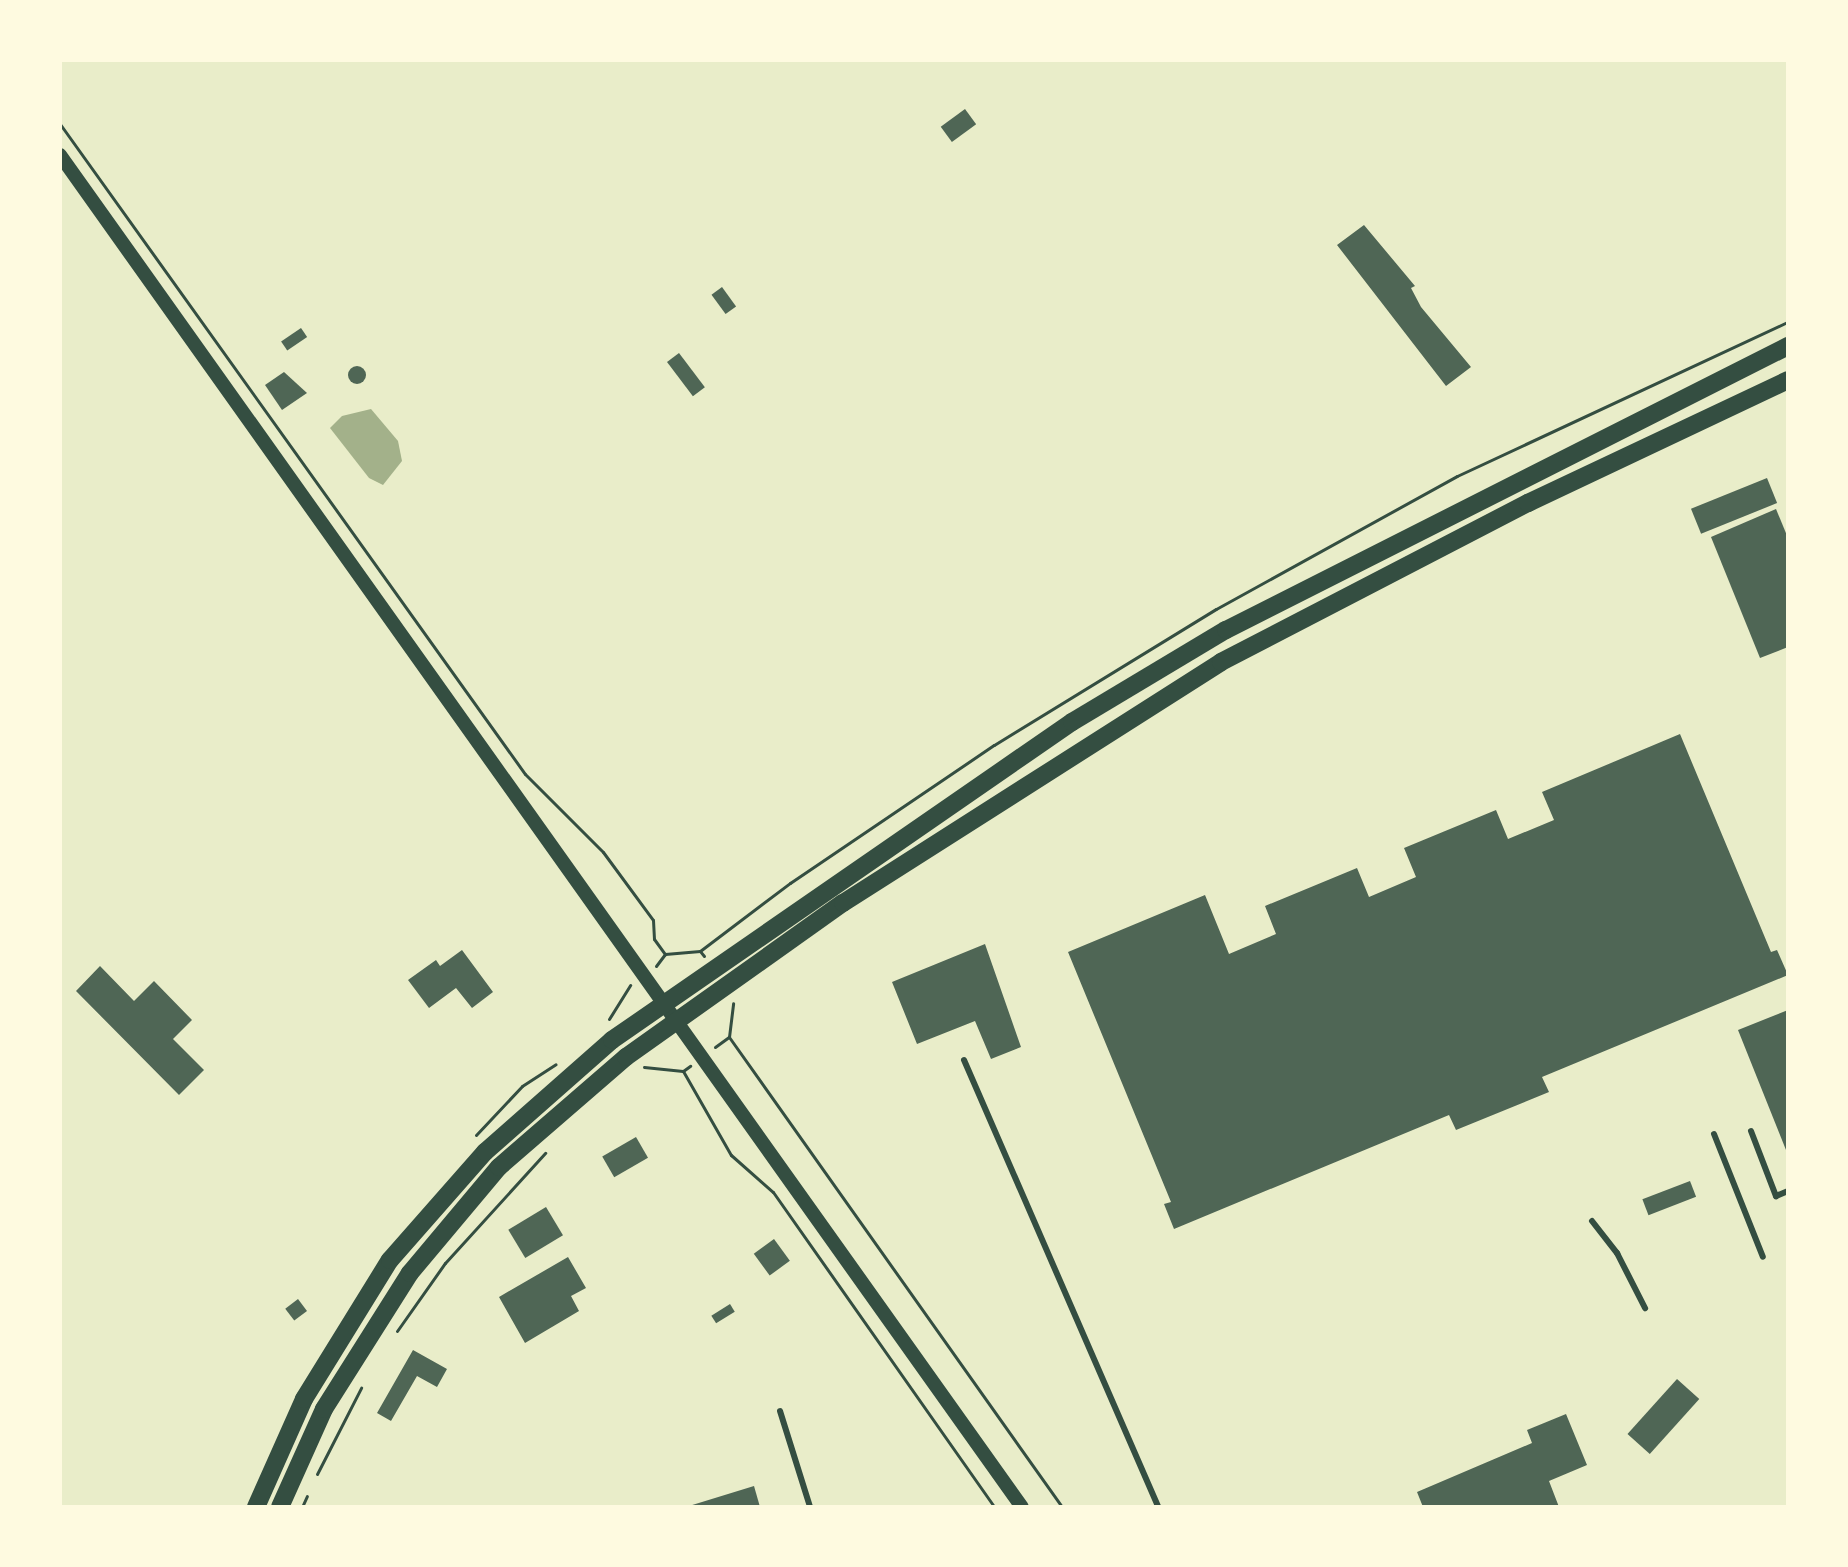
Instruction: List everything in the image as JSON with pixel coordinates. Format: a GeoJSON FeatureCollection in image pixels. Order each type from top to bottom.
{"type":"FeatureCollection","features":[{"type":"Feature","properties":{"kind":"main road"},"geometry":{"type":"LineString","coordinates":[[256,1507],[343,1330],[434,1204],[546,1094],[665,1002],[1072,722],[1224,632],[1788,346]]}},
{"type":"Feature","properties":{"kind":"main road"},"geometry":{"type":"LineString","coordinates":[[280,1507],[324,1409],[366,1337],[453,1218],[561,1109],[678,1021],[879,878],[1221,662],[1528,503],[1788,380]]}},
{"type":"Feature","properties":{"kind":"street"},"geometry":{"type":"LineString","coordinates":[[60,155],[1022,1507]]}},
{"type":"Feature","properties":{"kind":"lane"},"geometry":{"type":"LineString","coordinates":[[964,1060],[1158,1506]]}},
{"type":"Feature","properties":{"kind":"lane"},"geometry":{"type":"LineString","coordinates":[[1751,1131],[1776,1196],[1788,1191]]}},
{"type":"Feature","properties":{"kind":"lane"},"geometry":{"type":"LineString","coordinates":[[1714,1134],[1763,1257]]}},
{"type":"Feature","properties":{"kind":"lane"},"geometry":{"type":"LineString","coordinates":[[1592,1221],[1617,1253],[1645,1308]]}},
{"type":"Feature","properties":{"kind":"lane"},"geometry":{"type":"LineString","coordinates":[[780,1411],[810,1507]]}},
{"type":"Feature","properties":{"kind":"path"},"geometry":{"type":"LineString","coordinates":[[60,124],[525,774],[628,885],[653,920],[654,939],[665,954],[700,951]]}},
{"type":"Feature","properties":{"kind":"path"},"geometry":{"type":"LineString","coordinates":[[729,1037],[1062,1507]]}},
{"type":"Feature","properties":{"kind":"path"},"geometry":{"type":"LineString","coordinates":[[683,1071],[731,1155],[773,1192],[994,1507]]}},
{"type":"Feature","properties":{"kind":"shaded area"},"geometry":{"type":"Polygon","coordinates":[[[371,409],[398,441],[402,461],[383,485],[369,478],[330,428],[342,416],[371,409]]]}},
{"type":"Feature","properties":{"kind":"building"},"geometry":{"type":"Polygon","coordinates":[[[965,109],[976,124],[952,142],[941,127],[965,109]]]}},
{"type":"Feature","properties":{"kind":"building"},"geometry":{"type":"Polygon","coordinates":[[[1364,225],[1415,286],[1411,288],[1421,307],[1471,367],[1446,386],[1337,245],[1364,225]]]}},
{"type":"Feature","properties":{"kind":"building"},"geometry":{"type":"Polygon","coordinates":[[[722,287],[736,306],[726,314],[711,295],[722,287]]]}},
{"type":"Feature","properties":{"kind":"building"},"geometry":{"type":"Polygon","coordinates":[[[301,328],[307,337],[287,351],[281,341],[301,328]]]}},
{"type":"Feature","properties":{"kind":"building"},"geometry":{"type":"Polygon","coordinates":[[[679,353],[705,387],[693,396],[667,362],[679,353]]]}},
{"type":"Feature","properties":{"kind":"building"},"geometry":{"type":"Polygon","coordinates":[[[353,366],[361,366],[366,375],[364,382],[353,384],[348,379],[348,371],[353,366]]]}},
{"type":"Feature","properties":{"kind":"building"},"geometry":{"type":"Polygon","coordinates":[[[284,372],[307,393],[282,410],[265,385],[284,372]]]}},
{"type":"Feature","properties":{"kind":"building"},"geometry":{"type":"Polygon","coordinates":[[[1767,478],[1777,503],[1701,534],[1691,509],[1767,478]]]}},
{"type":"Feature","properties":{"kind":"building"},"geometry":{"type":"Polygon","coordinates":[[[1776,509],[1788,538],[1788,647],[1760,658],[1711,537],[1776,509]]]}},
{"type":"Feature","properties":{"kind":"building"},"geometry":{"type":"Polygon","coordinates":[[[1680,734],[1771,952],[1777,950],[1788,975],[1542,1077],[1549,1092],[1456,1130],[1449,1115],[1174,1229],[1164,1204],[1171,1202],[1068,952],[1205,895],[1229,954],[1276,934],[1265,906],[1357,868],[1369,897],[1416,877],[1404,848],[1496,810],[1508,839],[1554,820],[1542,792],[1680,734]]]}},
{"type":"Feature","properties":{"kind":"building"},"geometry":{"type":"Polygon","coordinates":[[[985,944],[1021,1047],[991,1059],[975,1021],[917,1044],[892,982],[985,944]]]}},
{"type":"Feature","properties":{"kind":"building"},"geometry":{"type":"Polygon","coordinates":[[[462,950],[493,992],[472,1008],[456,988],[429,1008],[408,980],[436,960],[440,966],[462,950]]]}},
{"type":"Feature","properties":{"kind":"building"},"geometry":{"type":"Polygon","coordinates":[[[100,966],[134,1001],[154,981],[192,1020],[173,1039],[204,1070],[179,1095],[76,991],[100,966]]]}},
{"type":"Feature","properties":{"kind":"building"},"geometry":{"type":"Polygon","coordinates":[[[1788,1010],[1788,1155],[1738,1030],[1788,1010]]]}},
{"type":"Feature","properties":{"kind":"building"},"geometry":{"type":"Polygon","coordinates":[[[636,1137],[648,1158],[614,1177],[602,1156],[636,1137]]]}},
{"type":"Feature","properties":{"kind":"building"},"geometry":{"type":"Polygon","coordinates":[[[1690,1181],[1696,1197],[1648,1215],[1642,1199],[1690,1181]]]}},
{"type":"Feature","properties":{"kind":"building"},"geometry":{"type":"Polygon","coordinates":[[[546,1207],[563,1235],[525,1258],[508,1230],[546,1207]]]}},
{"type":"Feature","properties":{"kind":"building"},"geometry":{"type":"Polygon","coordinates":[[[774,1239],[790,1261],[770,1276],[754,1254],[774,1239]]]}},
{"type":"Feature","properties":{"kind":"building"},"geometry":{"type":"Polygon","coordinates":[[[568,1257],[586,1288],[571,1296],[579,1311],[525,1343],[499,1297],[568,1257]]]}},
{"type":"Feature","properties":{"kind":"building"},"geometry":{"type":"Polygon","coordinates":[[[298,1299],[307,1311],[294,1321],[285,1309],[298,1299]]]}},
{"type":"Feature","properties":{"kind":"building"},"geometry":{"type":"Polygon","coordinates":[[[730,1304],[735,1312],[716,1323],[711,1316],[730,1304]]]}},
{"type":"Feature","properties":{"kind":"building"},"geometry":{"type":"Polygon","coordinates":[[[413,1350],[447,1369],[437,1387],[417,1376],[391,1421],[377,1413],[413,1350]]]}},
{"type":"Feature","properties":{"kind":"building"},"geometry":{"type":"Polygon","coordinates":[[[1677,1379],[1699,1399],[1650,1454],[1627,1434],[1677,1379]]]}},
{"type":"Feature","properties":{"kind":"building"},"geometry":{"type":"Polygon","coordinates":[[[1566,1414],[1587,1465],[1549,1481],[1559,1507],[1423,1507],[1417,1492],[1532,1443],[1527,1430],[1566,1414]]]}},
{"type":"Feature","properties":{"kind":"building"},"geometry":{"type":"Polygon","coordinates":[[[754,1486],[760,1507],[689,1507],[689,1506],[754,1486]]]}}]}
